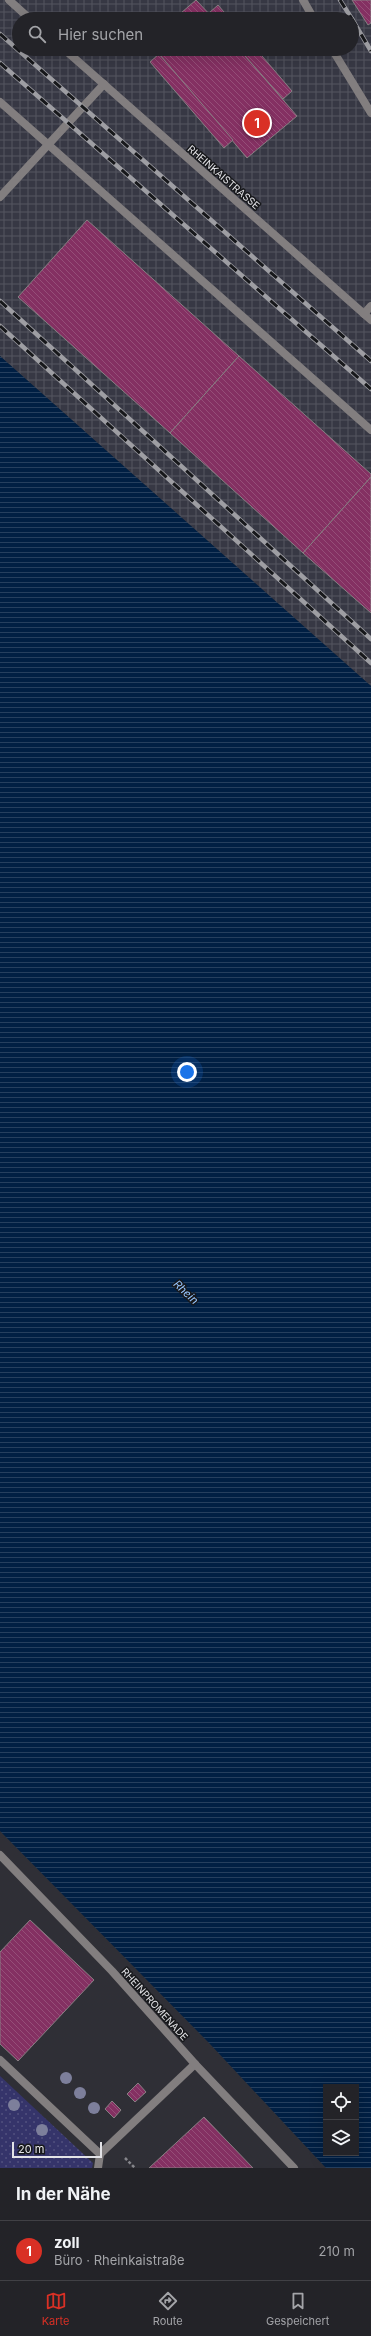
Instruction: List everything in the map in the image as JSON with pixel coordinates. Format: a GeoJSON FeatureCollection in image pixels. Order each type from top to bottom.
{"type":"FeatureCollection","features":[{"type":"Feature","properties":{"kind":"street"},"geometry":{"type":"LineString","coordinates":[[9,0],[22,12]]}},
{"type":"Feature","properties":{"kind":"street"},"geometry":{"type":"LineString","coordinates":[[303,0],[310,12]]}},
{"type":"Feature","properties":{"kind":"street","name":"RHEINKAISTRASSE"},"geometry":{"type":"LineString","coordinates":[[72,56],[371,320]]}},
{"type":"Feature","properties":{"kind":"street"},"geometry":{"type":"LineString","coordinates":[[336,56],[371,113]]}},
{"type":"Feature","properties":{"kind":"street"},"geometry":{"type":"LineString","coordinates":[[0,197],[104,84]]}},
{"type":"Feature","properties":{"kind":"street"},"geometry":{"type":"LineString","coordinates":[[0,102],[371,430]]}},
{"type":"Feature","properties":{"kind":"street"},"geometry":{"type":"LineString","coordinates":[[364,314],[371,306]]}},
{"type":"Feature","properties":{"kind":"street","name":"RHEINPROMENADE"},"geometry":{"type":"LineString","coordinates":[[0,1855],[112,1971],[195,2064],[294,2168]]}},
{"type":"Feature","properties":{"kind":"street"},"geometry":{"type":"LineString","coordinates":[[0,2060],[100,2154]]}},
{"type":"Feature","properties":{"kind":"street"},"geometry":{"type":"LineString","coordinates":[[98,2168],[100,2154],[195,2064]]}},
{"type":"Feature","properties":{"kind":"shaded area"},"geometry":{"type":"Polygon","coordinates":[[[0,0],[371,0],[371,686],[0,356],[0,0]]]}},
{"type":"Feature","properties":{"kind":"shaded area"},"geometry":{"type":"Polygon","coordinates":[[[0,2076],[93,2163],[92,2168],[0,2168],[0,2076]]]}},
{"type":"Feature","properties":{"kind":"water","name":"Rhein"},"geometry":{"type":"Polygon","coordinates":[[[0,356],[371,686],[371,2168],[326,2168],[210,2044],[0,1831],[0,356]]]}},
{"type":"Feature","properties":{"kind":"building"},"geometry":{"type":"Polygon","coordinates":[[[196,0],[207,12],[182,12],[196,0]]]}},
{"type":"Feature","properties":{"kind":"building"},"geometry":{"type":"Polygon","coordinates":[[[352,0],[371,0],[371,23],[368,25],[352,0]]]}},
{"type":"Feature","properties":{"kind":"building"},"geometry":{"type":"Polygon","coordinates":[[[218,5],[224,12],[210,12],[218,5]]]}},
{"type":"Feature","properties":{"kind":"building"},"geometry":{"type":"Polygon","coordinates":[[[157,56],[161,56],[233,140],[224,148],[150,62],[157,56]]]}},
{"type":"Feature","properties":{"kind":"building"},"geometry":{"type":"Polygon","coordinates":[[[161,56],[245,56],[297,116],[247,158],[161,56]]]}},
{"type":"Feature","properties":{"kind":"building"},"geometry":{"type":"Polygon","coordinates":[[[245,56],[262,56],[292,91],[283,99],[245,56]]]}},
{"type":"Feature","properties":{"kind":"building"},"geometry":{"type":"Polygon","coordinates":[[[87,220],[239,356],[170,433],[18,297],[87,220]]]}},
{"type":"Feature","properties":{"kind":"building"},"geometry":{"type":"Polygon","coordinates":[[[239,356],[371,474],[371,477],[303,553],[170,433],[239,356]]]}},
{"type":"Feature","properties":{"kind":"building"},"geometry":{"type":"Polygon","coordinates":[[[371,477],[371,613],[303,553],[371,477]]]}},
{"type":"Feature","properties":{"kind":"building"},"geometry":{"type":"Polygon","coordinates":[[[30,1920],[94,1980],[18,2061],[0,2044],[0,1952],[30,1920]]]}},
{"type":"Feature","properties":{"kind":"building"},"geometry":{"type":"Polygon","coordinates":[[[138,2083],[146,2092],[135,2102],[127,2094],[138,2083]]]}},
{"type":"Feature","properties":{"kind":"building"},"geometry":{"type":"Polygon","coordinates":[[[112,2101],[121,2110],[114,2118],[105,2109],[112,2101]]]}},
{"type":"Feature","properties":{"kind":"building"},"geometry":{"type":"Polygon","coordinates":[[[204,2117],[253,2168],[149,2168],[204,2117]]]}},
{"type":"Feature","properties":{"kind":"railway"},"geometry":{"type":"LineString","coordinates":[[340,0],[348,12]]}},
{"type":"Feature","properties":{"kind":"railway"},"geometry":{"type":"LineString","coordinates":[[359,31],[371,51]]}},
{"type":"Feature","properties":{"kind":"railway"},"geometry":{"type":"LineString","coordinates":[[0,34],[12,45]]}},
{"type":"Feature","properties":{"kind":"railway"},"geometry":{"type":"LineString","coordinates":[[25,56],[371,361]]}},
{"type":"Feature","properties":{"kind":"railway"},"geometry":{"type":"LineString","coordinates":[[0,63],[371,389]]}},
{"type":"Feature","properties":{"kind":"railway"},"geometry":{"type":"LineString","coordinates":[[0,301],[371,639]]}},
{"type":"Feature","properties":{"kind":"railway"},"geometry":{"type":"LineString","coordinates":[[0,326],[371,663]]}},
{"type":"Feature","properties":{"kind":"place","name":"zoll"},"geometry":{"type":"Point","coordinates":[257,123]}}]}
